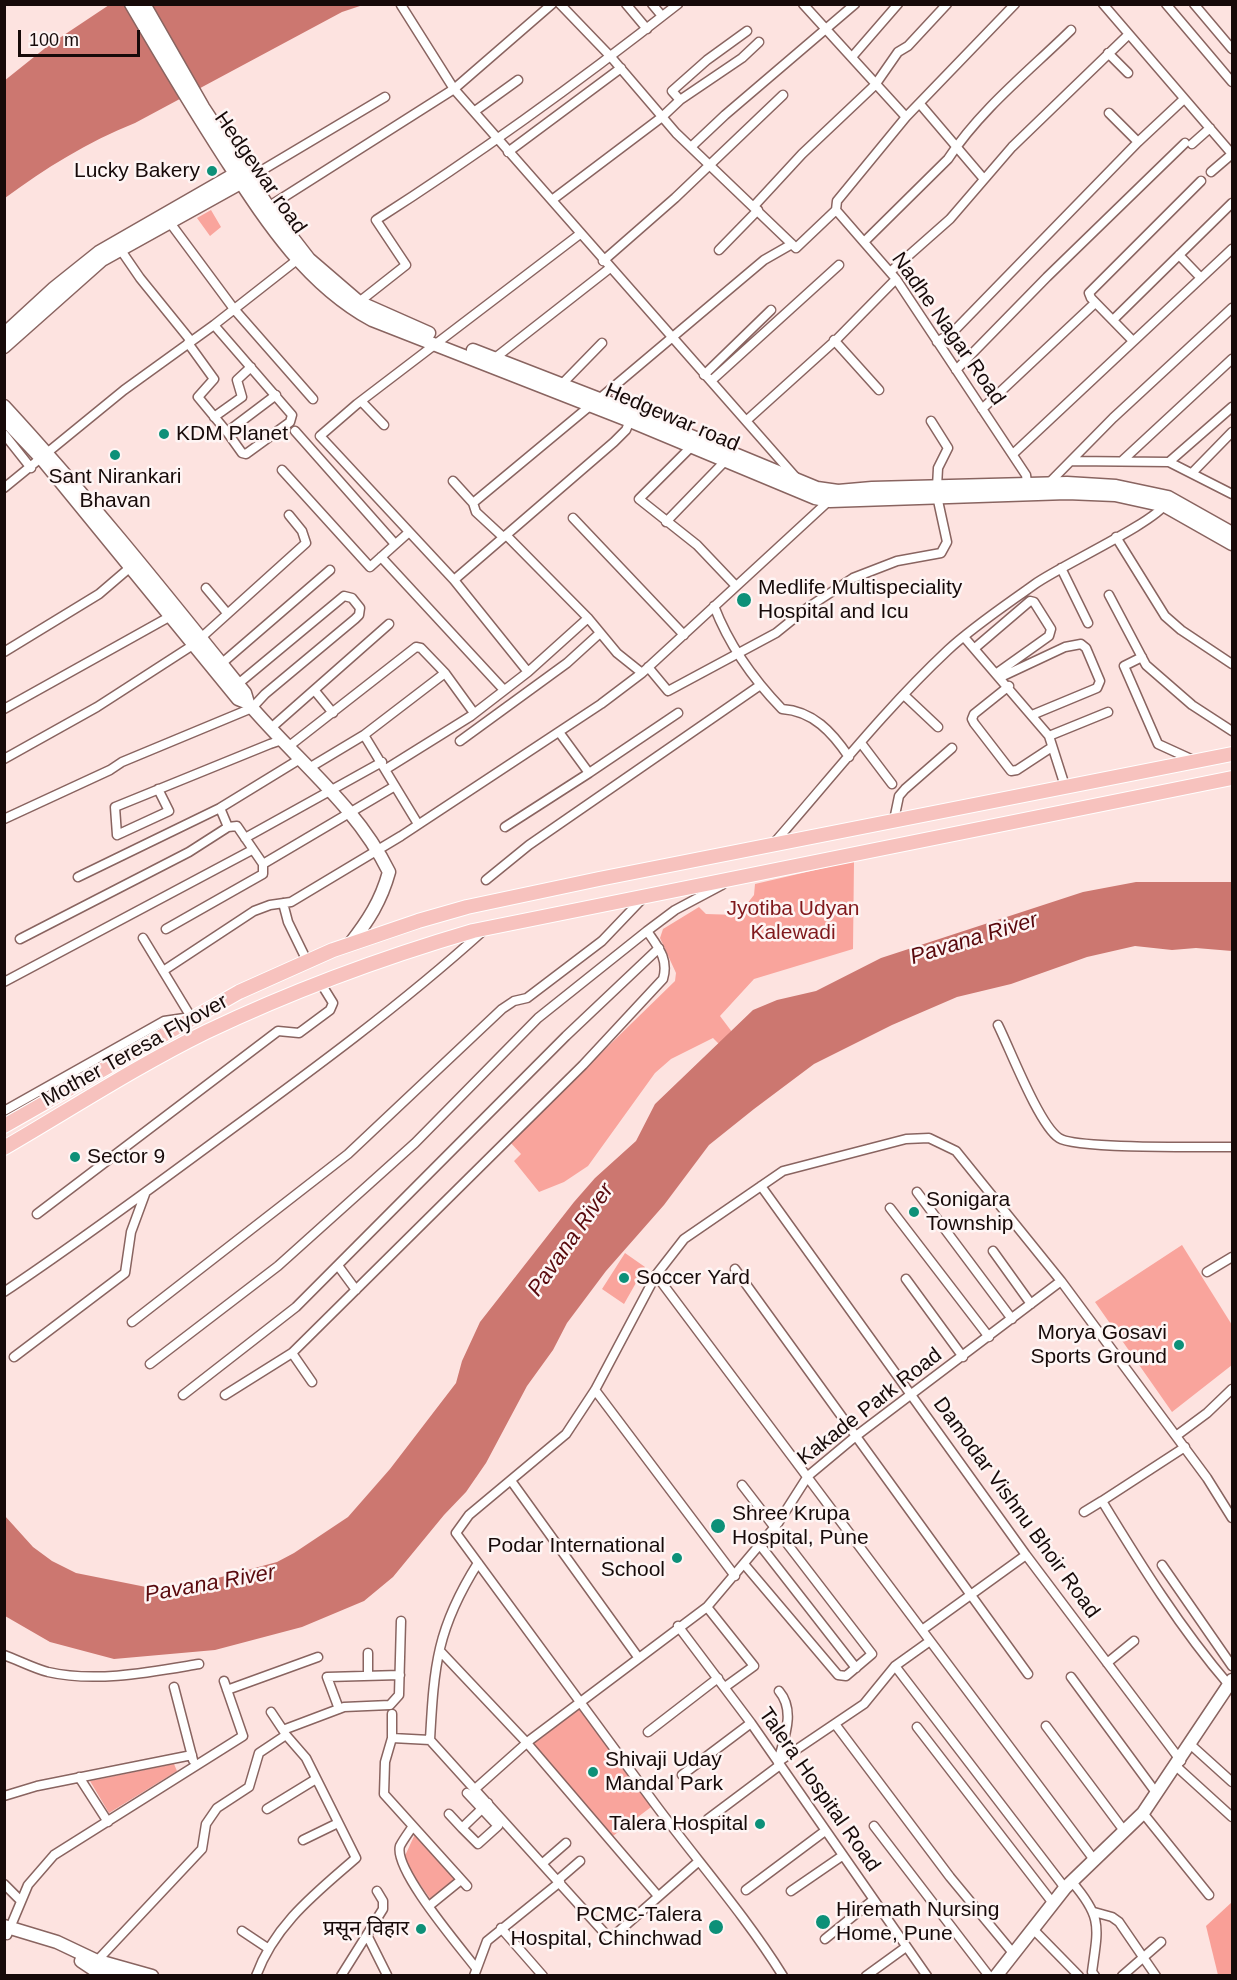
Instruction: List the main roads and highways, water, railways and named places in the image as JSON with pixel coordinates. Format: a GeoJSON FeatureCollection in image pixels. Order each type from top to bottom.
{"type":"FeatureCollection","features":[{"type":"Feature","properties":{"kind":"main road"},"geometry":{"type":"LineString","coordinates":[[131,4],[199,109]]}},
{"type":"Feature","properties":{"kind":"main road"},"geometry":{"type":"LineString","coordinates":[[144,4],[199,109]]}},
{"type":"Feature","properties":{"kind":"main road","name":"Hedgewar road"},"geometry":{"type":"LineString","coordinates":[[199,109],[264,209],[317,281],[354,310],[372,320],[495,358],[562,384],[595,402]]}},
{"type":"Feature","properties":{"kind":"main road"},"geometry":{"type":"LineString","coordinates":[[4,334],[54,288],[118,246],[242,176]]}},
{"type":"Feature","properties":{"kind":"main road"},"geometry":{"type":"LineString","coordinates":[[4,347],[79,278],[118,246]]}},
{"type":"Feature","properties":{"kind":"main road","name":"Hedgewar road"},"geometry":{"type":"LineString","coordinates":[[301,257],[359,302],[440,341],[632,416],[797,486],[817,488],[834,496],[1028,489],[1095,493],[1167,502],[1233,544]]}},
{"type":"Feature","properties":{"kind":"main road"},"geometry":{"type":"LineString","coordinates":[[4,406],[197,642],[238,699],[250,706],[352,813],[378,849],[390,872],[373,915],[350,944]]}},
{"type":"Feature","properties":{"kind":"main road","name":"Hedgewar road"},"geometry":{"type":"LineString","coordinates":[[632,416],[691,447],[728,458]]}},
{"type":"Feature","properties":{"kind":"main road"},"geometry":{"type":"LineString","coordinates":[[5,426],[44,456]]}},
{"type":"Feature","properties":{"kind":"main road","name":"Hedgewar road"},"geometry":{"type":"LineString","coordinates":[[1028,489],[1048,484],[1116,486],[1167,502],[1233,532]]}},
{"type":"Feature","properties":{"kind":"main road"},"geometry":{"type":"LineString","coordinates":[[133,565],[169,617],[221,664],[245,693],[250,706]]}},
{"type":"Feature","properties":{"kind":"main road","name":"Mother Teresa Flyover"},"geometry":{"type":"LineString","coordinates":[[4,1126],[191,1017],[307,962],[350,944],[418,921],[489,902],[1233,754]]}},
{"type":"Feature","properties":{"kind":"main road","name":"Mother Teresa Flyover"},"geometry":{"type":"LineString","coordinates":[[4,1148],[179,1046],[320,982],[425,945],[486,928],[1233,778]]}},
{"type":"Feature","properties":{"kind":"main road"},"geometry":{"type":"LineString","coordinates":[[753,849],[756,874]]}},
{"type":"Feature","properties":{"kind":"main road"},"geometry":{"type":"LineString","coordinates":[[418,921],[425,945]]}},
{"type":"Feature","properties":{"kind":"main road"},"geometry":{"type":"LineString","coordinates":[[996,1976],[1052,1902],[1143,1814],[1179,1764],[1231,1683]]}},
{"type":"Feature","properties":{"kind":"main road"},"geometry":{"type":"LineString","coordinates":[[6,1930],[69,1954],[95,1971],[119,1976]]}},
{"type":"Feature","properties":{"kind":"main road"},"geometry":{"type":"LineString","coordinates":[[95,1971],[152,1976]]}},
{"type":"Feature","properties":{"kind":"water"},"geometry":{"type":"Polygon","coordinates":[[[109,5],[363,5],[342,12],[135,123],[84,147],[51,166],[5,198],[4,81],[49,45],[109,5]]]}},
{"type":"Feature","properties":{"kind":"water","name":"Pavana River"},"geometry":{"type":"Polygon","coordinates":[[[1136,882],[1232,882],[1232,951],[1196,948],[1172,950],[1135,946],[1087,957],[1011,984],[957,997],[892,1025],[814,1064],[709,1145],[664,1205],[606,1271],[567,1323],[553,1350],[527,1386],[486,1463],[466,1492],[393,1577],[364,1601],[302,1627],[215,1650],[114,1659],[50,1642],[5,1616],[5,1516],[33,1547],[52,1561],[76,1573],[146,1587],[172,1587],[214,1579],[277,1562],[294,1553],[348,1517],[390,1469],[456,1383],[462,1361],[480,1322],[574,1202],[595,1178],[636,1141],[655,1104],[753,1010],[777,1000],[816,991],[881,958],[1083,892],[1136,882]]]}},
{"type":"Feature","properties":{"kind":"place","name":"Lucky Bakery"},"geometry":{"type":"Point","coordinates":[212,171]}},
{"type":"Feature","properties":{"kind":"place","name":"KDM Planet"},"geometry":{"type":"Point","coordinates":[164,434]}},
{"type":"Feature","properties":{"kind":"place","name":"Sant Nirankari Bhavan"},"geometry":{"type":"Point","coordinates":[115,455]}},
{"type":"Feature","properties":{"kind":"place","name":"Medlife Multispeciality Hospital and Icu"},"geometry":{"type":"Point","coordinates":[744,600]}},
{"type":"Feature","properties":{"kind":"place","name":"Sector 9"},"geometry":{"type":"Point","coordinates":[75,1157]}},
{"type":"Feature","properties":{"kind":"place","name":"Sonigara Township"},"geometry":{"type":"Point","coordinates":[914,1212]}},
{"type":"Feature","properties":{"kind":"place","name":"Soccer Yard"},"geometry":{"type":"Point","coordinates":[624,1278]}},
{"type":"Feature","properties":{"kind":"place","name":"Morya Gosavi Sports Ground"},"geometry":{"type":"Point","coordinates":[1179,1345]}},
{"type":"Feature","properties":{"kind":"place","name":"Shree Krupa Hospital, Pune"},"geometry":{"type":"Point","coordinates":[718,1526]}},
{"type":"Feature","properties":{"kind":"place","name":"Podar International School"},"geometry":{"type":"Point","coordinates":[677,1558]}},
{"type":"Feature","properties":{"kind":"place","name":"Shivaji Uday Mandal Park"},"geometry":{"type":"Point","coordinates":[593,1772]}},
{"type":"Feature","properties":{"kind":"place","name":"Talera Hospital"},"geometry":{"type":"Point","coordinates":[760,1824]}},
{"type":"Feature","properties":{"kind":"place","name":"Hiremath Nursing Home, Pune"},"geometry":{"type":"Point","coordinates":[823,1922]}},
{"type":"Feature","properties":{"kind":"place","name":"PCMC-Talera Hospital, Chinchwad"},"geometry":{"type":"Point","coordinates":[716,1927]}},
{"type":"Feature","properties":{"kind":"place","name":"प्रसून विहार"},"geometry":{"type":"Point","coordinates":[421,1929]}},
{"type":"Feature","properties":{"kind":"park label","name":"Jyotiba Udyan Kalewadi"},"geometry":{"type":"Point","coordinates":[793,921]}}]}
